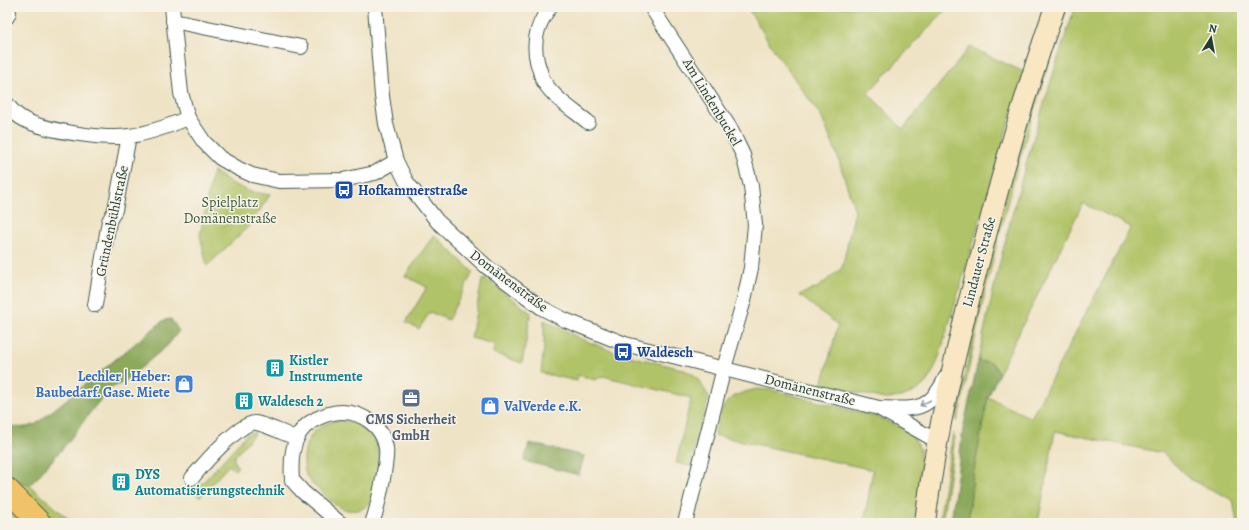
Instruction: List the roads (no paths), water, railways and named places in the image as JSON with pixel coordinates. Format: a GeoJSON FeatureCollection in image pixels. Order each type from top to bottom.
{"type":"FeatureCollection","features":[{"type":"Feature","properties":{"kind":"main road","name":"Lindauer Straße"},"geometry":{"type":"LineString","coordinates":[[925,523],[937,441],[973,281],[1011,143],[1032,74],[1055,7]]}},
{"type":"Feature","properties":{"kind":"main road"},"geometry":{"type":"LineString","coordinates":[[7,489],[40,523]]}},
{"type":"Feature","properties":{"kind":"street","name":"Domänenstraße"},"geometry":{"type":"LineString","coordinates":[[375,7],[382,96],[388,130],[396,161],[406,181],[437,221],[487,267],[542,308],[571,322],[625,344],[878,408],[902,409],[925,405],[931,401],[940,390],[954,360]]}},
{"type":"Feature","properties":{"kind":"street"},"geometry":{"type":"LineString","coordinates":[[550,7],[539,26],[534,41],[535,60],[544,82],[558,98],[588,122]]}},
{"type":"Feature","properties":{"kind":"street","name":"Am Lindenbuckel"},"geometry":{"type":"LineString","coordinates":[[652,7],[730,128],[743,155],[751,186],[755,225],[752,268],[724,368]]}},
{"type":"Feature","properties":{"kind":"street"},"geometry":{"type":"LineString","coordinates":[[7,12],[9,12],[7,17]]}},
{"type":"Feature","properties":{"kind":"street"},"geometry":{"type":"LineString","coordinates":[[301,47],[173,14],[181,92],[188,118],[204,142],[220,158],[239,169],[279,181],[343,180],[375,173],[396,161]]}},
{"type":"Feature","properties":{"kind":"street"},"geometry":{"type":"LineString","coordinates":[[9,112],[38,125],[69,132],[108,137],[129,136],[162,128],[188,118]]}},
{"type":"Feature","properties":{"kind":"street","name":"Gründenbühlstraße"},"geometry":{"type":"LineString","coordinates":[[95,305],[109,221],[115,210],[129,136]]}},
{"type":"Feature","properties":{"kind":"street"},"geometry":{"type":"LineString","coordinates":[[685,523],[724,368]]}},
{"type":"Feature","properties":{"kind":"street","name":"Domänenstraße"},"geometry":{"type":"LineString","coordinates":[[878,408],[937,441]]}},
{"type":"Feature","properties":{"kind":"street"},"geometry":{"type":"LineString","coordinates":[[340,523],[303,492],[292,480],[292,454],[296,438],[305,426],[328,414],[342,412],[356,414],[368,420],[376,427],[386,448],[383,476],[372,523]]}},
{"type":"Feature","properties":{"kind":"street"},"geometry":{"type":"LineString","coordinates":[[192,478],[227,440],[247,424],[255,422],[296,438]]}},
{"type":"Feature","properties":{"kind":"place","name":"Hofkammerstraße"},"geometry":{"type":"Point","coordinates":[344,190]}},
{"type":"Feature","properties":{"kind":"place","name":"Waldesch"},"geometry":{"type":"Point","coordinates":[623,352]}},
{"type":"Feature","properties":{"kind":"place","name":"Kistler Instrumente"},"geometry":{"type":"Point","coordinates":[275,368]}},
{"type":"Feature","properties":{"kind":"place","name":"Lechler | Heber: Baubedarf. Gase. Miete"},"geometry":{"type":"Point","coordinates":[184,384]}},
{"type":"Feature","properties":{"kind":"place","name":"CMS Sicherheit GmbH"},"geometry":{"type":"Point","coordinates":[411,398]}},
{"type":"Feature","properties":{"kind":"place","name":"Waldesch 2"},"geometry":{"type":"Point","coordinates":[244,401]}},
{"type":"Feature","properties":{"kind":"place","name":"ValVerde e.K."},"geometry":{"type":"Point","coordinates":[490,406]}},
{"type":"Feature","properties":{"kind":"place","name":"DYS Automatisierungstechnik"},"geometry":{"type":"Point","coordinates":[121,482]}},
{"type":"Feature","properties":{"kind":"park label","name":"Spielplatz Domänenstraße"},"geometry":{"type":"Point","coordinates":[230,210]}}]}
